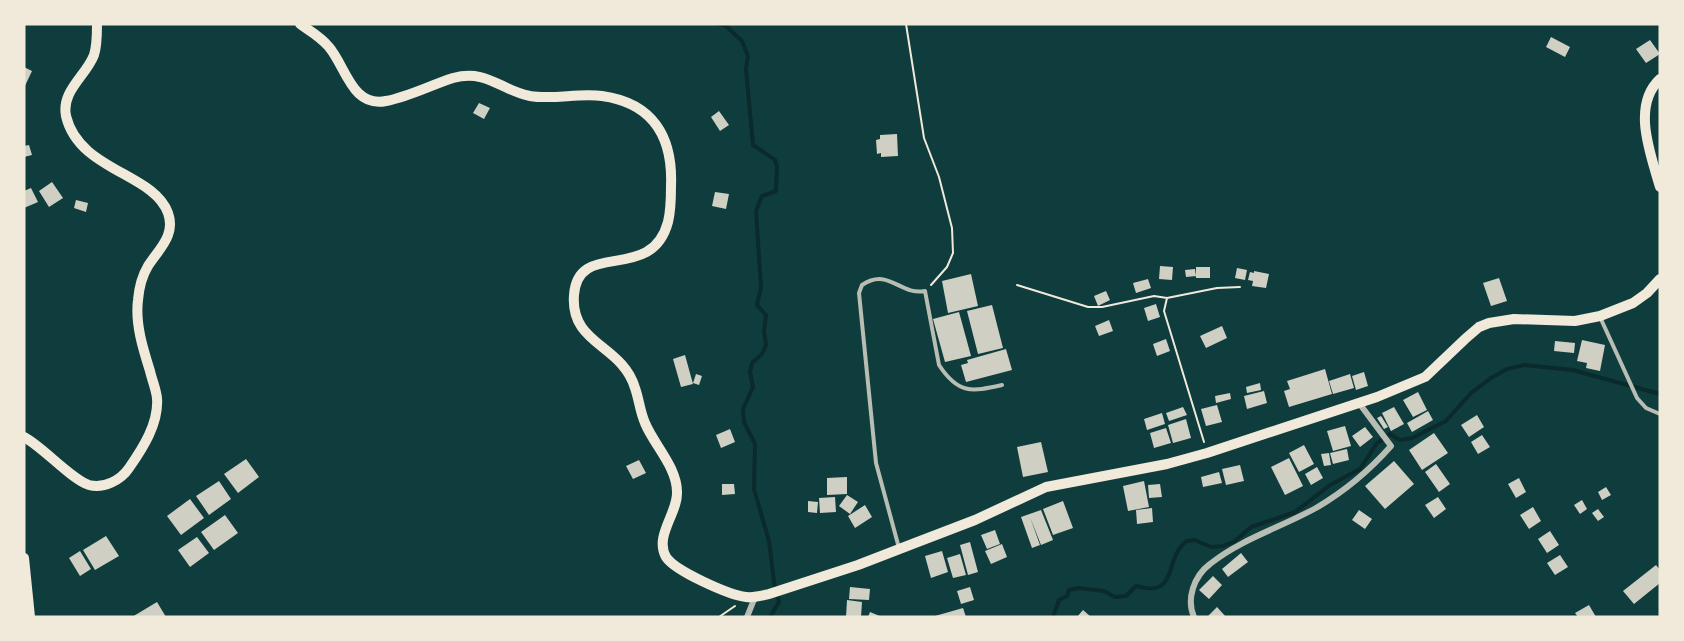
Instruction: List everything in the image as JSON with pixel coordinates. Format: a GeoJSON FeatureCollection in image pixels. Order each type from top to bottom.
{"type":"FeatureCollection","features":[{"type":"Feature","properties":{"kind":"main road"},"geometry":{"type":"LineString","coordinates":[[24,437],[80,481],[98,486],[115,481],[127,472],[139,453],[155,417],[157,397],[142,343],[137,301],[143,275],[169,234],[170,219],[158,197],[89,152],[70,127],[66,103],[69,93],[93,56],[97,24]]}},
{"type":"Feature","properties":{"kind":"main road"},"geometry":{"type":"LineString","coordinates":[[300,24],[330,47],[356,92],[372,101],[385,102],[453,78],[476,75],[532,96],[586,95],[615,99],[636,107],[659,129],[666,142],[672,164],[670,211],[664,233],[651,249],[639,257],[599,263],[582,273],[574,292],[575,319],[586,333],[622,363],[630,374],[645,423],[674,476],[678,496],[663,535],[666,557],[678,568],[716,588],[751,597],[806,582],[899,549],[975,520],[1046,487],[1135,471],[1207,453],[1358,403],[1425,377],[1479,327],[1514,319],[1575,321],[1600,316],[1633,303],[1647,293],[1660,279]]}},
{"type":"Feature","properties":{"kind":"main road"},"geometry":{"type":"LineString","coordinates":[[1660,79],[1648,97],[1646,121],[1650,151],[1660,187]]}},
{"type":"Feature","properties":{"kind":"main road"},"geometry":{"type":"LineString","coordinates":[[24,558],[30,617]]}},
{"type":"Feature","properties":{"kind":"street"},"geometry":{"type":"LineString","coordinates":[[1194,617],[1189,601],[1200,575],[1208,565],[1247,542],[1316,508],[1359,480],[1390,446],[1358,403]]}},
{"type":"Feature","properties":{"kind":"street"},"geometry":{"type":"LineString","coordinates":[[747,617],[751,597]]}},
{"type":"Feature","properties":{"kind":"lane"},"geometry":{"type":"LineString","coordinates":[[899,549],[876,463],[859,293],[862,285],[877,278],[913,292],[925,291],[939,365],[945,375],[963,389],[975,391],[1002,385]]}},
{"type":"Feature","properties":{"kind":"lane"},"geometry":{"type":"LineString","coordinates":[[1600,316],[1634,390],[1646,408],[1660,414]]}},
{"type":"Feature","properties":{"kind":"path"},"geometry":{"type":"LineString","coordinates":[[906,24],[924,138],[939,177],[952,228],[952,253],[947,267],[925,291]]}},
{"type":"Feature","properties":{"kind":"path"},"geometry":{"type":"LineString","coordinates":[[1017,285],[1088,308],[1154,296],[1167,298],[1217,288],[1240,287]]}},
{"type":"Feature","properties":{"kind":"path"},"geometry":{"type":"LineString","coordinates":[[1167,298],[1164,311],[1207,453]]}},
{"type":"Feature","properties":{"kind":"path"},"geometry":{"type":"LineString","coordinates":[[719,617],[751,597]]}},
{"type":"Feature","properties":{"kind":"building"},"geometry":{"type":"Polygon","coordinates":[[[1551,37],[1570,47],[1565,57],[1546,47],[1551,37]]]}},
{"type":"Feature","properties":{"kind":"building"},"geometry":{"type":"Polygon","coordinates":[[[1650,40],[1660,54],[1646,63],[1636,49],[1650,40]]]}},
{"type":"Feature","properties":{"kind":"building"},"geometry":{"type":"Polygon","coordinates":[[[24,67],[32,71],[24,88],[24,67]]]}},
{"type":"Feature","properties":{"kind":"building"},"geometry":{"type":"Polygon","coordinates":[[[479,103],[490,108],[484,119],[473,113],[479,103]]]}},
{"type":"Feature","properties":{"kind":"building"},"geometry":{"type":"Polygon","coordinates":[[[719,111],[729,125],[720,131],[711,117],[719,111]]]}},
{"type":"Feature","properties":{"kind":"building"},"geometry":{"type":"Polygon","coordinates":[[[897,134],[898,156],[881,157],[881,153],[877,154],[876,140],[880,139],[880,135],[897,134]]]}},
{"type":"Feature","properties":{"kind":"building"},"geometry":{"type":"Polygon","coordinates":[[[29,145],[32,155],[24,157],[24,146],[29,145]]]}},
{"type":"Feature","properties":{"kind":"building"},"geometry":{"type":"Polygon","coordinates":[[[52,182],[63,198],[49,207],[39,191],[52,182]]]}},
{"type":"Feature","properties":{"kind":"building"},"geometry":{"type":"Polygon","coordinates":[[[31,188],[38,202],[24,208],[24,191],[31,188]]]}},
{"type":"Feature","properties":{"kind":"building"},"geometry":{"type":"Polygon","coordinates":[[[715,192],[729,194],[726,209],[712,206],[715,192]]]}},
{"type":"Feature","properties":{"kind":"building"},"geometry":{"type":"Polygon","coordinates":[[[76,200],[88,203],[86,212],[74,208],[76,200]]]}},
{"type":"Feature","properties":{"kind":"building"},"geometry":{"type":"Polygon","coordinates":[[[1160,266],[1173,267],[1172,280],[1159,279],[1160,266]]]}},
{"type":"Feature","properties":{"kind":"building"},"geometry":{"type":"Polygon","coordinates":[[[1196,267],[1210,267],[1210,278],[1196,278],[1196,267]]]}},
{"type":"Feature","properties":{"kind":"building"},"geometry":{"type":"Polygon","coordinates":[[[1237,268],[1247,270],[1245,280],[1235,278],[1237,268]]]}},
{"type":"Feature","properties":{"kind":"building"},"geometry":{"type":"Polygon","coordinates":[[[1195,269],[1196,276],[1186,277],[1185,270],[1195,269]]]}},
{"type":"Feature","properties":{"kind":"building"},"geometry":{"type":"Polygon","coordinates":[[[1254,271],[1269,274],[1266,288],[1252,286],[1253,281],[1248,280],[1250,272],[1254,273],[1254,271]]]}},
{"type":"Feature","properties":{"kind":"building"},"geometry":{"type":"Polygon","coordinates":[[[971,274],[978,306],[948,313],[942,281],[971,274]]]}},
{"type":"Feature","properties":{"kind":"building"},"geometry":{"type":"Polygon","coordinates":[[[1499,278],[1507,301],[1491,306],[1483,283],[1499,278]]]}},
{"type":"Feature","properties":{"kind":"building"},"geometry":{"type":"Polygon","coordinates":[[[1148,279],[1151,288],[1136,293],[1133,283],[1148,279]]]}},
{"type":"Feature","properties":{"kind":"building"},"geometry":{"type":"Polygon","coordinates":[[[1106,291],[1110,300],[1098,306],[1094,296],[1106,291]]]}},
{"type":"Feature","properties":{"kind":"building"},"geometry":{"type":"Polygon","coordinates":[[[1156,304],[1160,317],[1148,321],[1144,308],[1156,304]]]}},
{"type":"Feature","properties":{"kind":"building"},"geometry":{"type":"Polygon","coordinates":[[[992,305],[1003,348],[978,354],[967,311],[992,305]]]}},
{"type":"Feature","properties":{"kind":"building"},"geometry":{"type":"Polygon","coordinates":[[[959,312],[971,356],[945,362],[933,319],[959,312]]]}},
{"type":"Feature","properties":{"kind":"building"},"geometry":{"type":"Polygon","coordinates":[[[1109,320],[1113,331],[1099,336],[1095,326],[1109,320]]]}},
{"type":"Feature","properties":{"kind":"building"},"geometry":{"type":"Polygon","coordinates":[[[1222,326],[1227,338],[1206,348],[1200,336],[1222,326]]]}},
{"type":"Feature","properties":{"kind":"building"},"geometry":{"type":"Polygon","coordinates":[[[1166,339],[1170,351],[1157,356],[1153,344],[1166,339]]]}},
{"type":"Feature","properties":{"kind":"building"},"geometry":{"type":"Polygon","coordinates":[[[1582,340],[1605,345],[1600,371],[1586,368],[1587,363],[1577,361],[1582,340]]]}},
{"type":"Feature","properties":{"kind":"building"},"geometry":{"type":"Polygon","coordinates":[[[1555,341],[1575,343],[1574,353],[1554,351],[1555,341]]]}},
{"type":"Feature","properties":{"kind":"building"},"geometry":{"type":"Polygon","coordinates":[[[1006,349],[1012,370],[966,382],[961,365],[968,363],[967,360],[1006,349]]]}},
{"type":"Feature","properties":{"kind":"building"},"geometry":{"type":"Polygon","coordinates":[[[685,355],[693,384],[681,387],[673,359],[685,355]]]}},
{"type":"Feature","properties":{"kind":"building"},"geometry":{"type":"Polygon","coordinates":[[[1325,369],[1332,394],[1289,407],[1284,391],[1290,389],[1287,381],[1325,369]]]}},
{"type":"Feature","properties":{"kind":"building"},"geometry":{"type":"Polygon","coordinates":[[[1364,372],[1368,386],[1356,390],[1352,376],[1364,372]]]}},
{"type":"Feature","properties":{"kind":"building"},"geometry":{"type":"Polygon","coordinates":[[[696,374],[702,376],[699,385],[693,383],[696,374]]]}},
{"type":"Feature","properties":{"kind":"building"},"geometry":{"type":"Polygon","coordinates":[[[1350,374],[1354,388],[1333,394],[1329,381],[1350,374]]]}},
{"type":"Feature","properties":{"kind":"building"},"geometry":{"type":"Polygon","coordinates":[[[1260,383],[1261,390],[1247,393],[1246,387],[1260,383]]]}},
{"type":"Feature","properties":{"kind":"building"},"geometry":{"type":"Polygon","coordinates":[[[1264,391],[1267,403],[1247,409],[1244,396],[1264,391]]]}},
{"type":"Feature","properties":{"kind":"building"},"geometry":{"type":"Polygon","coordinates":[[[1418,392],[1427,410],[1413,417],[1403,400],[1418,392]]]}},
{"type":"Feature","properties":{"kind":"building"},"geometry":{"type":"Polygon","coordinates":[[[1230,393],[1231,399],[1216,403],[1215,396],[1230,393]]]}},
{"type":"Feature","properties":{"kind":"building"},"geometry":{"type":"Polygon","coordinates":[[[1217,405],[1222,422],[1206,426],[1201,409],[1217,405]]]}},
{"type":"Feature","properties":{"kind":"building"},"geometry":{"type":"Polygon","coordinates":[[[1183,407],[1187,415],[1169,421],[1166,413],[1183,407]]]}},
{"type":"Feature","properties":{"kind":"building"},"geometry":{"type":"Polygon","coordinates":[[[1394,407],[1404,424],[1391,431],[1382,413],[1394,407]]]}},
{"type":"Feature","properties":{"kind":"building"},"geometry":{"type":"Polygon","coordinates":[[[1428,411],[1433,420],[1412,432],[1407,423],[1428,411]]]}},
{"type":"Feature","properties":{"kind":"building"},"geometry":{"type":"Polygon","coordinates":[[[1162,413],[1165,424],[1147,430],[1144,419],[1162,413]]]}},
{"type":"Feature","properties":{"kind":"building"},"geometry":{"type":"Polygon","coordinates":[[[1477,415],[1484,427],[1469,437],[1461,425],[1477,415]]]}},
{"type":"Feature","properties":{"kind":"building"},"geometry":{"type":"Polygon","coordinates":[[[1381,416],[1388,427],[1384,429],[1377,418],[1381,416]]]}},
{"type":"Feature","properties":{"kind":"building"},"geometry":{"type":"Polygon","coordinates":[[[1186,419],[1191,438],[1173,443],[1168,425],[1186,419]]]}},
{"type":"Feature","properties":{"kind":"building"},"geometry":{"type":"Polygon","coordinates":[[[1345,426],[1351,446],[1333,451],[1327,431],[1345,426]]]}},
{"type":"Feature","properties":{"kind":"building"},"geometry":{"type":"Polygon","coordinates":[[[1365,427],[1373,437],[1360,447],[1352,436],[1365,427]]]}},
{"type":"Feature","properties":{"kind":"building"},"geometry":{"type":"Polygon","coordinates":[[[1166,428],[1171,443],[1154,448],[1150,433],[1166,428]]]}},
{"type":"Feature","properties":{"kind":"building"},"geometry":{"type":"Polygon","coordinates":[[[730,429],[735,442],[721,448],[716,435],[730,429]]]}},
{"type":"Feature","properties":{"kind":"building"},"geometry":{"type":"Polygon","coordinates":[[[1434,433],[1448,453],[1422,470],[1409,450],[1434,433]]]}},
{"type":"Feature","properties":{"kind":"building"},"geometry":{"type":"Polygon","coordinates":[[[1482,435],[1490,447],[1478,454],[1471,442],[1482,435]]]}},
{"type":"Feature","properties":{"kind":"building"},"geometry":{"type":"Polygon","coordinates":[[[1041,442],[1048,472],[1023,477],[1017,447],[1041,442]]]}},
{"type":"Feature","properties":{"kind":"building"},"geometry":{"type":"Polygon","coordinates":[[[1304,445],[1314,464],[1299,472],[1289,453],[1304,445]]]}},
{"type":"Feature","properties":{"kind":"building"},"geometry":{"type":"Polygon","coordinates":[[[1347,449],[1349,460],[1333,464],[1330,453],[1347,449]]]}},
{"type":"Feature","properties":{"kind":"building"},"geometry":{"type":"Polygon","coordinates":[[[1329,453],[1331,465],[1324,466],[1321,454],[1329,453]]]}},
{"type":"Feature","properties":{"kind":"building"},"geometry":{"type":"Polygon","coordinates":[[[1289,458],[1303,486],[1285,495],[1271,467],[1289,458]]]}},
{"type":"Feature","properties":{"kind":"building"},"geometry":{"type":"Polygon","coordinates":[[[246,459],[259,477],[238,493],[224,474],[246,459]]]}},
{"type":"Feature","properties":{"kind":"building"},"geometry":{"type":"Polygon","coordinates":[[[639,460],[646,473],[633,479],[626,466],[639,460]]]}},
{"type":"Feature","properties":{"kind":"building"},"geometry":{"type":"Polygon","coordinates":[[[1394,461],[1414,484],[1385,509],[1365,486],[1394,461]]]}},
{"type":"Feature","properties":{"kind":"building"},"geometry":{"type":"Polygon","coordinates":[[[1436,464],[1450,484],[1439,492],[1425,472],[1436,464]]]}},
{"type":"Feature","properties":{"kind":"building"},"geometry":{"type":"Polygon","coordinates":[[[1240,465],[1244,481],[1226,485],[1222,469],[1240,465]]]}},
{"type":"Feature","properties":{"kind":"building"},"geometry":{"type":"Polygon","coordinates":[[[1317,467],[1323,478],[1311,485],[1305,474],[1317,467]]]}},
{"type":"Feature","properties":{"kind":"building"},"geometry":{"type":"Polygon","coordinates":[[[1219,472],[1222,483],[1203,487],[1201,477],[1219,472]]]}},
{"type":"Feature","properties":{"kind":"building"},"geometry":{"type":"Polygon","coordinates":[[[847,477],[847,494],[827,495],[827,478],[847,477]]]}},
{"type":"Feature","properties":{"kind":"building"},"geometry":{"type":"Polygon","coordinates":[[[1519,478],[1526,492],[1516,498],[1508,484],[1519,478]]]}},
{"type":"Feature","properties":{"kind":"building"},"geometry":{"type":"Polygon","coordinates":[[[219,481],[231,499],[209,515],[196,496],[219,481]]]}},
{"type":"Feature","properties":{"kind":"building"},"geometry":{"type":"Polygon","coordinates":[[[1144,481],[1149,507],[1128,511],[1123,486],[1144,481]]]}},
{"type":"Feature","properties":{"kind":"building"},"geometry":{"type":"Polygon","coordinates":[[[722,484],[734,484],[735,494],[722,495],[722,484]]]}},
{"type":"Feature","properties":{"kind":"building"},"geometry":{"type":"Polygon","coordinates":[[[1160,484],[1162,497],[1149,498],[1148,485],[1160,484]]]}},
{"type":"Feature","properties":{"kind":"building"},"geometry":{"type":"Polygon","coordinates":[[[1606,487],[1611,495],[1602,500],[1598,492],[1606,487]]]}},
{"type":"Feature","properties":{"kind":"building"},"geometry":{"type":"Polygon","coordinates":[[[847,495],[858,502],[850,514],[839,506],[847,495]]]}},
{"type":"Feature","properties":{"kind":"building"},"geometry":{"type":"Polygon","coordinates":[[[835,497],[836,512],[820,513],[819,498],[835,497]]]}},
{"type":"Feature","properties":{"kind":"building"},"geometry":{"type":"Polygon","coordinates":[[[1438,497],[1446,509],[1434,518],[1425,505],[1438,497]]]}},
{"type":"Feature","properties":{"kind":"building"},"geometry":{"type":"Polygon","coordinates":[[[190,499],[204,518],[181,535],[167,516],[190,499]]]}},
{"type":"Feature","properties":{"kind":"building"},"geometry":{"type":"Polygon","coordinates":[[[1582,500],[1587,509],[1580,514],[1574,505],[1582,500]]]}},
{"type":"Feature","properties":{"kind":"building"},"geometry":{"type":"Polygon","coordinates":[[[808,501],[818,502],[817,513],[808,512],[808,501]]]}},
{"type":"Feature","properties":{"kind":"building"},"geometry":{"type":"Polygon","coordinates":[[[1063,501],[1073,528],[1053,535],[1043,509],[1063,501]]]}},
{"type":"Feature","properties":{"kind":"building"},"geometry":{"type":"Polygon","coordinates":[[[865,505],[872,517],[855,528],[848,516],[865,505]]]}},
{"type":"Feature","properties":{"kind":"building"},"geometry":{"type":"Polygon","coordinates":[[[1533,507],[1541,521],[1529,529],[1520,515],[1533,507]]]}},
{"type":"Feature","properties":{"kind":"building"},"geometry":{"type":"Polygon","coordinates":[[[1152,508],[1153,522],[1137,524],[1136,510],[1152,508]]]}},
{"type":"Feature","properties":{"kind":"building"},"geometry":{"type":"Polygon","coordinates":[[[1598,509],[1604,517],[1598,521],[1592,513],[1598,509]]]}},
{"type":"Feature","properties":{"kind":"building"},"geometry":{"type":"Polygon","coordinates":[[[1041,510],[1053,540],[1041,545],[1030,517],[1040,545],[1032,548],[1021,517],[1041,510]]]}},
{"type":"Feature","properties":{"kind":"building"},"geometry":{"type":"Polygon","coordinates":[[[1359,510],[1372,519],[1365,529],[1352,520],[1359,510]]]}},
{"type":"Feature","properties":{"kind":"building"},"geometry":{"type":"Polygon","coordinates":[[[225,515],[238,533],[214,550],[201,532],[225,515]]]}},
{"type":"Feature","properties":{"kind":"building"},"geometry":{"type":"Polygon","coordinates":[[[995,530],[1000,544],[987,549],[981,535],[995,530]]]}},
{"type":"Feature","properties":{"kind":"building"},"geometry":{"type":"Polygon","coordinates":[[[1550,531],[1559,545],[1547,553],[1538,539],[1550,531]]]}},
{"type":"Feature","properties":{"kind":"building"},"geometry":{"type":"Polygon","coordinates":[[[106,536],[119,556],[95,570],[83,550],[106,536]]]}},
{"type":"Feature","properties":{"kind":"building"},"geometry":{"type":"Polygon","coordinates":[[[197,537],[209,553],[190,567],[178,550],[197,537]]]}},
{"type":"Feature","properties":{"kind":"building"},"geometry":{"type":"Polygon","coordinates":[[[970,542],[978,572],[968,575],[960,545],[970,542]]]}},
{"type":"Feature","properties":{"kind":"building"},"geometry":{"type":"Polygon","coordinates":[[[1002,544],[1007,557],[991,564],[985,551],[1002,544]]]}},
{"type":"Feature","properties":{"kind":"building"},"geometry":{"type":"Polygon","coordinates":[[[80,551],[91,569],[80,576],[69,558],[80,551]]]}},
{"type":"Feature","properties":{"kind":"building"},"geometry":{"type":"Polygon","coordinates":[[[942,551],[948,572],[931,578],[925,556],[942,551]]]}},
{"type":"Feature","properties":{"kind":"building"},"geometry":{"type":"Polygon","coordinates":[[[1241,553],[1248,562],[1228,577],[1222,569],[1241,553]]]}},
{"type":"Feature","properties":{"kind":"building"},"geometry":{"type":"Polygon","coordinates":[[[960,554],[966,575],[953,578],[947,558],[960,554]]]}},
{"type":"Feature","properties":{"kind":"building"},"geometry":{"type":"Polygon","coordinates":[[[1560,555],[1568,567],[1555,575],[1547,563],[1560,555]]]}},
{"type":"Feature","properties":{"kind":"building"},"geometry":{"type":"Polygon","coordinates":[[[1656,565],[1660,570],[1660,583],[1634,604],[1623,591],[1656,565]]]}},
{"type":"Feature","properties":{"kind":"building"},"geometry":{"type":"Polygon","coordinates":[[[1213,576],[1222,585],[1209,599],[1199,590],[1213,576]]]}},
{"type":"Feature","properties":{"kind":"building"},"geometry":{"type":"Polygon","coordinates":[[[850,587],[870,589],[869,600],[849,599],[850,587]]]}},
{"type":"Feature","properties":{"kind":"building"},"geometry":{"type":"Polygon","coordinates":[[[970,587],[974,600],[961,604],[957,591],[970,587]]]}},
{"type":"Feature","properties":{"kind":"building"},"geometry":{"type":"Polygon","coordinates":[[[847,600],[862,602],[861,617],[846,617],[847,600]]]}},
{"type":"Feature","properties":{"kind":"building"},"geometry":{"type":"Polygon","coordinates":[[[157,602],[166,617],[132,617],[157,602]]]}},
{"type":"Feature","properties":{"kind":"building"},"geometry":{"type":"Polygon","coordinates":[[[1589,605],[1596,617],[1578,617],[1575,613],[1589,605]]]}},
{"type":"Feature","properties":{"kind":"building"},"geometry":{"type":"Polygon","coordinates":[[[1217,607],[1226,617],[1207,617],[1217,607]]]}},
{"type":"Feature","properties":{"kind":"building"},"geometry":{"type":"Polygon","coordinates":[[[963,608],[966,617],[935,617],[935,616],[963,608]]]}},
{"type":"Feature","properties":{"kind":"building"},"geometry":{"type":"Polygon","coordinates":[[[1083,610],[1091,617],[1077,617],[1083,610]]]}},
{"type":"Feature","properties":{"kind":"building"},"geometry":{"type":"Polygon","coordinates":[[[870,612],[882,617],[868,617],[870,612]]]}},
{"type":"Feature","properties":{"kind":"waterway"},"geometry":{"type":"LineString","coordinates":[[719,24],[726,26],[742,41],[748,56],[746,69],[753,145],[775,160],[777,166],[776,191],[762,196],[756,211],[761,287],[757,305],[766,315],[764,331],[766,345],[762,354],[752,363],[750,372],[753,387],[743,409],[744,422],[755,444],[754,489],[769,541],[779,602],[770,617]]}},
{"type":"Feature","properties":{"kind":"waterway"},"geometry":{"type":"LineString","coordinates":[[1053,617],[1059,600],[1067,596],[1069,590],[1078,588],[1104,591],[1115,597],[1126,596],[1136,586],[1159,587],[1165,582],[1175,557],[1187,541],[1195,540],[1211,547],[1223,546],[1235,541],[1251,527],[1295,512],[1330,485],[1360,469],[1377,443],[1390,434],[1400,440],[1412,438],[1446,421],[1471,393],[1507,369],[1524,365],[1573,370],[1660,394]]}}]}
